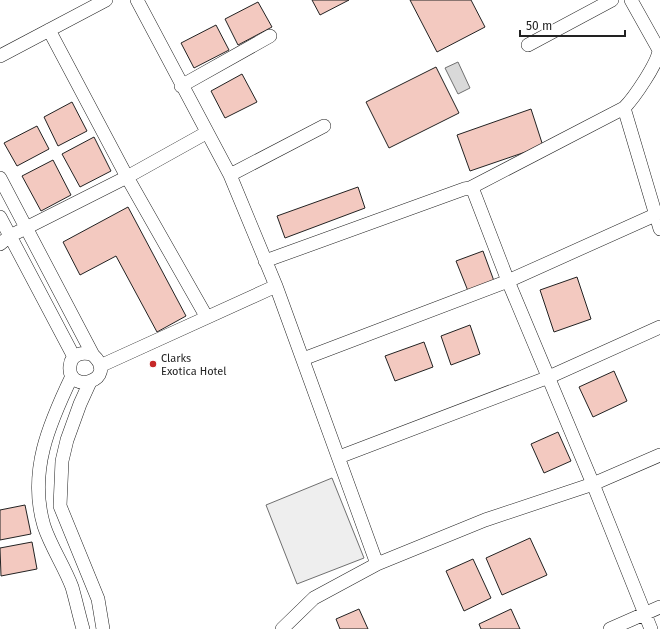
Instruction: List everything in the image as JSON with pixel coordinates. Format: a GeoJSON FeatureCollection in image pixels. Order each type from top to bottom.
{"type":"FeatureCollection","features":[{"type":"Feature","properties":{"kind":"street"},"geometry":{"type":"LineString","coordinates":[[0,56],[106,0]]}},
{"type":"Feature","properties":{"kind":"street"},"geometry":{"type":"LineString","coordinates":[[137,0],[181,86],[230,175],[276,286],[377,564]]}},
{"type":"Feature","properties":{"kind":"street"},"geometry":{"type":"LineString","coordinates":[[528,45],[612,0]]}},
{"type":"Feature","properties":{"kind":"street"},"geometry":{"type":"LineString","coordinates":[[266,261],[470,188],[624,108],[632,99],[658,55],[659,50],[631,0]]}},
{"type":"Feature","properties":{"kind":"street"},"geometry":{"type":"LineString","coordinates":[[49,30],[127,177],[206,316]]}},
{"type":"Feature","properties":{"kind":"street"},"geometry":{"type":"LineString","coordinates":[[181,86],[270,36]]}},
{"type":"Feature","properties":{"kind":"street"},"geometry":{"type":"LineString","coordinates":[[624,108],[660,229]]}},
{"type":"Feature","properties":{"kind":"street"},"geometry":{"type":"LineString","coordinates":[[230,175],[324,126]]}},
{"type":"Feature","properties":{"kind":"street"},"geometry":{"type":"LineString","coordinates":[[5,240],[127,177],[206,133]]}},
{"type":"Feature","properties":{"kind":"street"},"geometry":{"type":"LineString","coordinates":[[0,178],[93,354],[98,359],[100,373],[96,379],[84,383],[72,376],[70,363],[74,357],[80,353],[86,352],[93,354]]}},
{"type":"Feature","properties":{"kind":"street"},"geometry":{"type":"LineString","coordinates":[[470,188],[475,192],[508,281],[652,629]]}},
{"type":"Feature","properties":{"kind":"street"},"geometry":{"type":"LineString","coordinates":[[302,359],[508,281],[655,215]]}},
{"type":"Feature","properties":{"kind":"street"},"geometry":{"type":"LineString","coordinates":[[0,217],[5,240],[74,357]]}},
{"type":"Feature","properties":{"kind":"street"},"geometry":{"type":"LineString","coordinates":[[100,366],[206,316],[276,286]]}},
{"type":"Feature","properties":{"kind":"street"},"geometry":{"type":"LineString","coordinates":[[339,457],[549,377],[660,327]]}},
{"type":"Feature","properties":{"kind":"street"},"geometry":{"type":"LineString","coordinates":[[72,376],[52,420],[43,448],[39,465],[39,495],[41,511],[48,535],[72,587],[83,629]]}},
{"type":"Feature","properties":{"kind":"street"},"geometry":{"type":"LineString","coordinates":[[90,382],[67,440],[62,461],[60,506],[98,600],[103,629]]}},
{"type":"Feature","properties":{"kind":"street"},"geometry":{"type":"LineString","coordinates":[[282,629],[314,598],[377,564],[485,520],[593,484],[660,455]]}},
{"type":"Feature","properties":{"kind":"street"},"geometry":{"type":"LineString","coordinates":[[39,495],[60,490]]}},
{"type":"Feature","properties":{"kind":"street"},"geometry":{"type":"LineString","coordinates":[[41,511],[60,506]]}},
{"type":"Feature","properties":{"kind":"street"},"geometry":{"type":"LineString","coordinates":[[610,629],[660,607]]}},
{"type":"Feature","properties":{"kind":"shaded area"},"geometry":{"type":"Polygon","coordinates":[[[458,62],[470,88],[458,94],[445,68],[458,62]]]}},
{"type":"Feature","properties":{"kind":"shaded area"},"geometry":{"type":"Polygon","coordinates":[[[332,478],[364,558],[297,584],[266,505],[332,478]]]}},
{"type":"Feature","properties":{"kind":"building"},"geometry":{"type":"Polygon","coordinates":[[[312,0],[349,0],[320,15],[312,0]]]}},
{"type":"Feature","properties":{"kind":"building"},"geometry":{"type":"Polygon","coordinates":[[[410,0],[471,0],[485,27],[437,52],[410,0]]]}},
{"type":"Feature","properties":{"kind":"building"},"geometry":{"type":"Polygon","coordinates":[[[258,2],[272,27],[238,45],[225,19],[258,2]]]}},
{"type":"Feature","properties":{"kind":"building"},"geometry":{"type":"Polygon","coordinates":[[[216,25],[229,50],[194,68],[181,43],[216,25]]]}},
{"type":"Feature","properties":{"kind":"building"},"geometry":{"type":"Polygon","coordinates":[[[436,67],[459,113],[389,148],[366,102],[436,67]]]}},
{"type":"Feature","properties":{"kind":"building"},"geometry":{"type":"Polygon","coordinates":[[[242,74],[257,102],[225,118],[211,91],[242,74]]]}},
{"type":"Feature","properties":{"kind":"building"},"geometry":{"type":"Polygon","coordinates":[[[72,102],[87,131],[58,146],[44,117],[72,102]]]}},
{"type":"Feature","properties":{"kind":"building"},"geometry":{"type":"Polygon","coordinates":[[[531,109],[543,146],[470,171],[457,135],[531,109]]]}},
{"type":"Feature","properties":{"kind":"building"},"geometry":{"type":"Polygon","coordinates":[[[37,126],[49,149],[17,166],[4,143],[37,126]]]}},
{"type":"Feature","properties":{"kind":"building"},"geometry":{"type":"Polygon","coordinates":[[[94,137],[111,171],[80,187],[62,154],[94,137]]]}},
{"type":"Feature","properties":{"kind":"building"},"geometry":{"type":"Polygon","coordinates":[[[53,160],[71,195],[41,211],[22,176],[53,160]]]}},
{"type":"Feature","properties":{"kind":"building"},"geometry":{"type":"Polygon","coordinates":[[[358,187],[365,208],[285,238],[277,216],[358,187]]]}},
{"type":"Feature","properties":{"kind":"building"},"geometry":{"type":"Polygon","coordinates":[[[128,207],[186,316],[157,332],[116,256],[80,275],[63,242],[128,207]]]}},
{"type":"Feature","properties":{"kind":"building"},"geometry":{"type":"Polygon","coordinates":[[[483,251],[494,281],[468,291],[456,261],[483,251]]]}},
{"type":"Feature","properties":{"kind":"building"},"geometry":{"type":"Polygon","coordinates":[[[577,277],[591,319],[554,332],[540,290],[577,277]]]}},
{"type":"Feature","properties":{"kind":"building"},"geometry":{"type":"Polygon","coordinates":[[[470,325],[480,354],[451,365],[441,336],[470,325]]]}},
{"type":"Feature","properties":{"kind":"building"},"geometry":{"type":"Polygon","coordinates":[[[424,342],[433,367],[395,381],[385,356],[424,342]]]}},
{"type":"Feature","properties":{"kind":"building"},"geometry":{"type":"Polygon","coordinates":[[[614,371],[627,401],[593,417],[579,387],[614,371]]]}},
{"type":"Feature","properties":{"kind":"building"},"geometry":{"type":"Polygon","coordinates":[[[558,432],[571,461],[544,473],[531,444],[558,432]]]}},
{"type":"Feature","properties":{"kind":"building"},"geometry":{"type":"Polygon","coordinates":[[[25,505],[31,534],[0,540],[0,510],[25,505]]]}},
{"type":"Feature","properties":{"kind":"building"},"geometry":{"type":"Polygon","coordinates":[[[530,538],[547,575],[502,595],[486,558],[530,538]]]}},
{"type":"Feature","properties":{"kind":"building"},"geometry":{"type":"Polygon","coordinates":[[[32,542],[37,569],[1,576],[0,548],[32,542]]]}},
{"type":"Feature","properties":{"kind":"building"},"geometry":{"type":"Polygon","coordinates":[[[473,559],[491,598],[464,611],[446,571],[473,559]]]}},
{"type":"Feature","properties":{"kind":"building"},"geometry":{"type":"Polygon","coordinates":[[[359,609],[368,629],[340,629],[336,619],[359,609]]]}},
{"type":"Feature","properties":{"kind":"building"},"geometry":{"type":"Polygon","coordinates":[[[511,609],[520,629],[481,629],[479,624],[511,609]]]}},
{"type":"Feature","properties":{"kind":"place","name":"Clarks Exotica Hotel"},"geometry":{"type":"Point","coordinates":[153,364]}}]}
